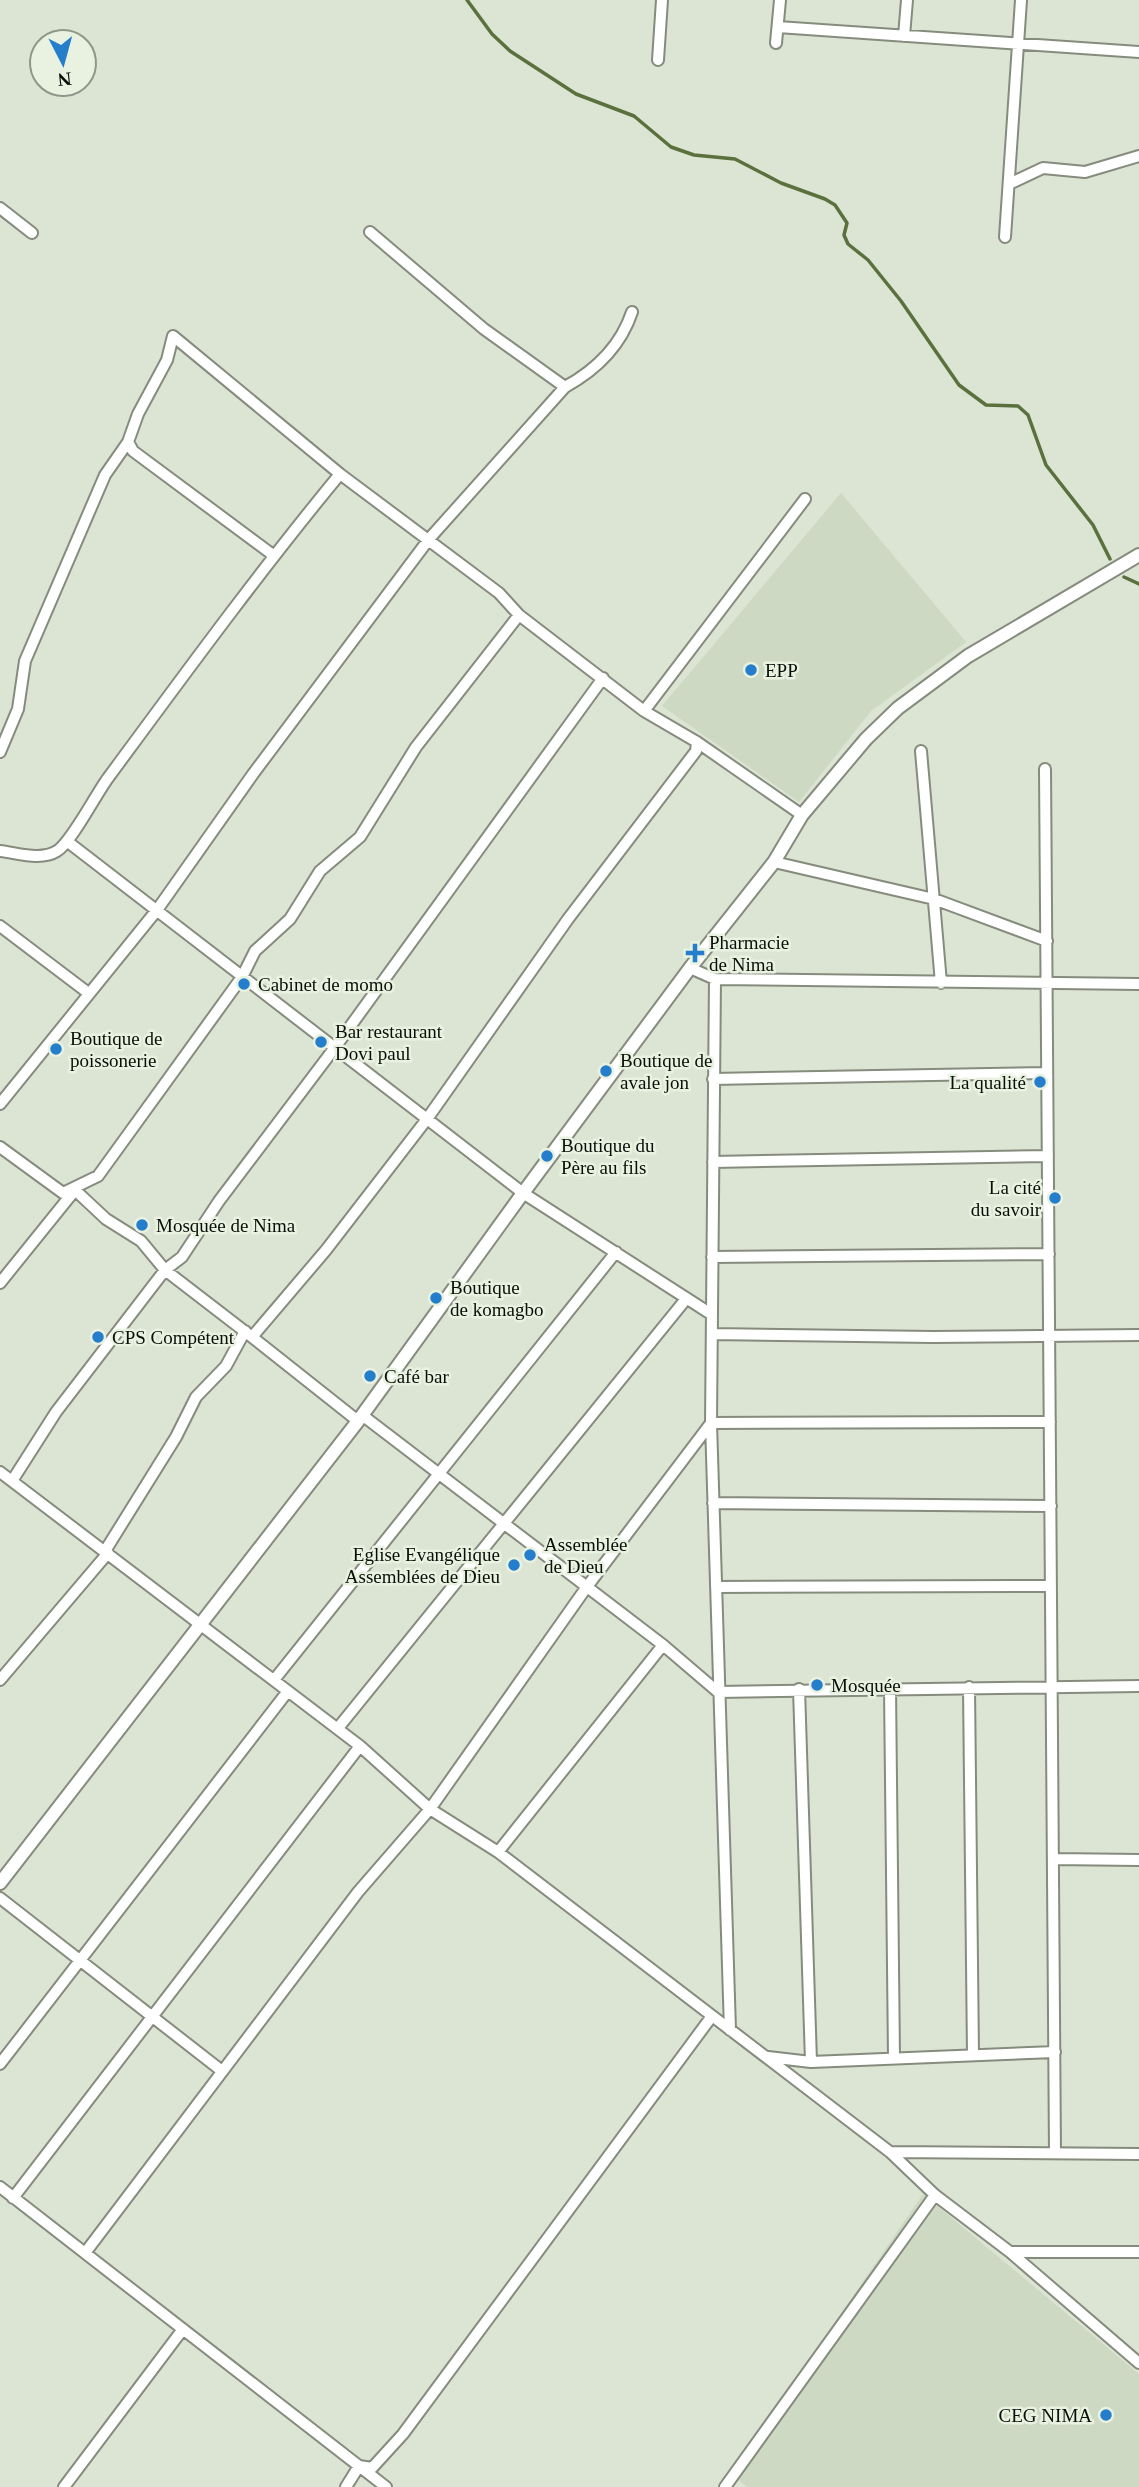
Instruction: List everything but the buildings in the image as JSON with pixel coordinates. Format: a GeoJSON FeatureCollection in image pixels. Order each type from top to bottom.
{"type":"FeatureCollection","features":[{"type":"Feature","properties":{"kind":"main road"},"geometry":{"type":"LineString","coordinates":[[0,1883],[360,1418],[690,968],[774,862],[802,815],[866,739],[898,708],[968,656],[1139,555]]}},
{"type":"Feature","properties":{"kind":"street"},"geometry":{"type":"LineString","coordinates":[[657,60],[662,0]]}},
{"type":"Feature","properties":{"kind":"street"},"geometry":{"type":"LineString","coordinates":[[776,43],[780,0]]}},
{"type":"Feature","properties":{"kind":"street"},"geometry":{"type":"LineString","coordinates":[[904,36],[907,0]]}},
{"type":"Feature","properties":{"kind":"street"},"geometry":{"type":"LineString","coordinates":[[1005,237],[1021,0]]}},
{"type":"Feature","properties":{"kind":"street"},"geometry":{"type":"LineString","coordinates":[[778,27],[1139,52]]}},
{"type":"Feature","properties":{"kind":"street"},"geometry":{"type":"LineString","coordinates":[[1009,184],[1043,168],[1085,172],[1139,156]]}},
{"type":"Feature","properties":{"kind":"street"},"geometry":{"type":"LineString","coordinates":[[0,208],[32,233]]}},
{"type":"Feature","properties":{"kind":"street"},"geometry":{"type":"LineString","coordinates":[[370,232],[484,329],[565,387]]}},
{"type":"Feature","properties":{"kind":"street"},"geometry":{"type":"LineString","coordinates":[[0,1104],[87,992],[157,910],[269,752],[429,539],[565,387],[586,376],[625,334],[632,312]]}},
{"type":"Feature","properties":{"kind":"street"},"geometry":{"type":"LineString","coordinates":[[0,752],[18,709],[25,661],[106,475],[128,442],[138,414],[167,360],[173,337],[340,474],[499,593],[519,615],[644,711],[697,742],[802,815]]}},
{"type":"Feature","properties":{"kind":"street"},"geometry":{"type":"LineString","coordinates":[[128,442],[133,451],[273,555]]}},
{"type":"Feature","properties":{"kind":"street"},"geometry":{"type":"LineString","coordinates":[[0,851],[42,856],[57,852],[68,842],[95,796],[273,555],[340,474]]}},
{"type":"Feature","properties":{"kind":"street"},"geometry":{"type":"LineString","coordinates":[[644,711],[805,499]]}},
{"type":"Feature","properties":{"kind":"street"},"geometry":{"type":"LineString","coordinates":[[0,1147],[63,1193],[98,1176],[242,977],[255,951],[290,919],[320,871],[360,837],[415,747],[519,615]]}},
{"type":"Feature","properties":{"kind":"street"},"geometry":{"type":"LineString","coordinates":[[12,1481],[64,1401],[165,1270],[182,1257],[263,1141],[336,1046],[603,678]]}},
{"type":"Feature","properties":{"kind":"street"},"geometry":{"type":"LineString","coordinates":[[0,1680],[106,1552],[176,1437],[196,1397],[226,1366],[248,1334],[326,1250],[427,1119],[568,919],[696,751],[697,742]]}},
{"type":"Feature","properties":{"kind":"street"},"geometry":{"type":"LineString","coordinates":[[921,751],[941,983]]}},
{"type":"Feature","properties":{"kind":"street"},"geometry":{"type":"LineString","coordinates":[[1045,769],[1055,2153]]}},
{"type":"Feature","properties":{"kind":"street"},"geometry":{"type":"LineString","coordinates":[[68,842],[336,1046],[523,1193],[711,1314]]}},
{"type":"Feature","properties":{"kind":"street"},"geometry":{"type":"LineString","coordinates":[[774,862],[934,899],[1046,942]]}},
{"type":"Feature","properties":{"kind":"street"},"geometry":{"type":"LineString","coordinates":[[0,926],[87,992]]}},
{"type":"Feature","properties":{"kind":"street"},"geometry":{"type":"LineString","coordinates":[[690,968],[715,979],[1139,984]]}},
{"type":"Feature","properties":{"kind":"street"},"geometry":{"type":"LineString","coordinates":[[715,979],[711,1423],[730,2029]]}},
{"type":"Feature","properties":{"kind":"street"},"geometry":{"type":"LineString","coordinates":[[713,1079],[1047,1073]]}},
{"type":"Feature","properties":{"kind":"street"},"geometry":{"type":"LineString","coordinates":[[713,1162],[1048,1156]]}},
{"type":"Feature","properties":{"kind":"street"},"geometry":{"type":"LineString","coordinates":[[75,1189],[106,1219],[141,1241],[165,1270],[360,1418],[439,1473],[663,1645],[718,1692],[1139,1686]]}},
{"type":"Feature","properties":{"kind":"street"},"geometry":{"type":"LineString","coordinates":[[0,1283],[75,1189]]}},
{"type":"Feature","properties":{"kind":"street"},"geometry":{"type":"LineString","coordinates":[[274,1680],[616,1252]]}},
{"type":"Feature","properties":{"kind":"street"},"geometry":{"type":"LineString","coordinates":[[712,1256],[1049,1254]]}},
{"type":"Feature","properties":{"kind":"street"},"geometry":{"type":"LineString","coordinates":[[181,1282],[182,1257]]}},
{"type":"Feature","properties":{"kind":"street"},"geometry":{"type":"LineString","coordinates":[[338,1728],[686,1299]]}},
{"type":"Feature","properties":{"kind":"street"},"geometry":{"type":"LineString","coordinates":[[712,1334],[1049,1337],[1139,1335]]}},
{"type":"Feature","properties":{"kind":"street"},"geometry":{"type":"LineString","coordinates":[[711,1423],[1050,1422]]}},
{"type":"Feature","properties":{"kind":"street"},"geometry":{"type":"LineString","coordinates":[[85,2253],[358,1892],[430,1809],[586,1588],[711,1423]]}},
{"type":"Feature","properties":{"kind":"street"},"geometry":{"type":"LineString","coordinates":[[0,1472],[338,1728],[430,1809],[498,1852],[890,2152],[935,2195],[1010,2252],[1139,2363]]}},
{"type":"Feature","properties":{"kind":"street"},"geometry":{"type":"LineString","coordinates":[[713,1503],[1051,1506]]}},
{"type":"Feature","properties":{"kind":"street"},"geometry":{"type":"LineString","coordinates":[[716,1587],[1051,1586]]}},
{"type":"Feature","properties":{"kind":"street"},"geometry":{"type":"LineString","coordinates":[[498,1852],[663,1645]]}},
{"type":"Feature","properties":{"kind":"street"},"geometry":{"type":"LineString","coordinates":[[968,1687],[973,2054]]}},
{"type":"Feature","properties":{"kind":"street"},"geometry":{"type":"LineString","coordinates":[[890,1688],[894,2058]]}},
{"type":"Feature","properties":{"kind":"street"},"geometry":{"type":"LineString","coordinates":[[799,1689],[811,2062]]}},
{"type":"Feature","properties":{"kind":"street"},"geometry":{"type":"LineString","coordinates":[[0,2064],[288,1690]]}},
{"type":"Feature","properties":{"kind":"street"},"geometry":{"type":"LineString","coordinates":[[13,2197],[360,1746]]}},
{"type":"Feature","properties":{"kind":"street"},"geometry":{"type":"LineString","coordinates":[[1053,1859],[1139,1860]]}},
{"type":"Feature","properties":{"kind":"street"},"geometry":{"type":"LineString","coordinates":[[0,1898],[222,2071]]}},
{"type":"Feature","properties":{"kind":"street"},"geometry":{"type":"LineString","coordinates":[[359,2466],[372,2468],[409,2426],[712,2016]]}},
{"type":"Feature","properties":{"kind":"street"},"geometry":{"type":"LineString","coordinates":[[765,2057],[811,2062],[1055,2052]]}},
{"type":"Feature","properties":{"kind":"street"},"geometry":{"type":"LineString","coordinates":[[890,2152],[1139,2154]]}},
{"type":"Feature","properties":{"kind":"street"},"geometry":{"type":"LineString","coordinates":[[0,2187],[386,2487]]}},
{"type":"Feature","properties":{"kind":"street"},"geometry":{"type":"LineString","coordinates":[[725,2487],[935,2195]]}},
{"type":"Feature","properties":{"kind":"street"},"geometry":{"type":"LineString","coordinates":[[1010,2252],[1139,2252]]}},
{"type":"Feature","properties":{"kind":"street"},"geometry":{"type":"LineString","coordinates":[[64,2487],[183,2329]]}},
{"type":"Feature","properties":{"kind":"street"},"geometry":{"type":"LineString","coordinates":[[345,2487],[359,2466]]}},
{"type":"Feature","properties":{"kind":"shaded area"},"geometry":{"type":"Polygon","coordinates":[[[841,493],[966,642],[871,711],[799,802],[662,706],[841,493]]]}},
{"type":"Feature","properties":{"kind":"shaded area"},"geometry":{"type":"Polygon","coordinates":[[[923,2194],[1139,2374],[1139,2487],[747,2487],[731,2474],[923,2194]]]}},
{"type":"Feature","properties":{"kind":"waterway"},"geometry":{"type":"LineString","coordinates":[[467,0],[492,34],[510,51],[576,94],[634,116],[671,147],[694,155],[735,159],[781,183],[835,205],[847,223],[844,235],[848,244],[868,260],[901,301],[959,385],[986,405],[1018,406],[1028,415],[1046,465],[1093,525],[1110,559]]}},
{"type":"Feature","properties":{"kind":"waterway"},"geometry":{"type":"LineString","coordinates":[[1124,577],[1139,584]]}},
{"type":"Feature","properties":{"kind":"place","name":"EPP"},"geometry":{"type":"Point","coordinates":[751,670]}},
{"type":"Feature","properties":{"kind":"place","name":"Pharmacie de Nima"},"geometry":{"type":"Point","coordinates":[695,953]}},
{"type":"Feature","properties":{"kind":"place","name":"Cabinet de momo"},"geometry":{"type":"Point","coordinates":[244,984]}},
{"type":"Feature","properties":{"kind":"place","name":"Bar restaurant Dovi paul"},"geometry":{"type":"Point","coordinates":[321,1042]}},
{"type":"Feature","properties":{"kind":"place","name":"Boutique de poissonerie"},"geometry":{"type":"Point","coordinates":[56,1049]}},
{"type":"Feature","properties":{"kind":"place","name":"Boutique de avale jon"},"geometry":{"type":"Point","coordinates":[606,1071]}},
{"type":"Feature","properties":{"kind":"place","name":"La qualité"},"geometry":{"type":"Point","coordinates":[1040,1082]}},
{"type":"Feature","properties":{"kind":"place","name":"Boutique du Père au fils"},"geometry":{"type":"Point","coordinates":[547,1156]}},
{"type":"Feature","properties":{"kind":"place","name":"La cité du savoir"},"geometry":{"type":"Point","coordinates":[1055,1198]}},
{"type":"Feature","properties":{"kind":"place","name":"Mosquée de Nima"},"geometry":{"type":"Point","coordinates":[142,1225]}},
{"type":"Feature","properties":{"kind":"place","name":"Boutique de komagbo"},"geometry":{"type":"Point","coordinates":[436,1298]}},
{"type":"Feature","properties":{"kind":"place","name":"CPS Compétent"},"geometry":{"type":"Point","coordinates":[98,1337]}},
{"type":"Feature","properties":{"kind":"place","name":"Café bar"},"geometry":{"type":"Point","coordinates":[370,1376]}},
{"type":"Feature","properties":{"kind":"place","name":"Assemblée de Dieu"},"geometry":{"type":"Point","coordinates":[530,1555]}},
{"type":"Feature","properties":{"kind":"place","name":"Eglise Evangélique Assemblées de Dieu"},"geometry":{"type":"Point","coordinates":[514,1565]}},
{"type":"Feature","properties":{"kind":"place","name":"Mosquée"},"geometry":{"type":"Point","coordinates":[817,1685]}},
{"type":"Feature","properties":{"kind":"place","name":"CEG NIMA"},"geometry":{"type":"Point","coordinates":[1106,2415]}}]}
